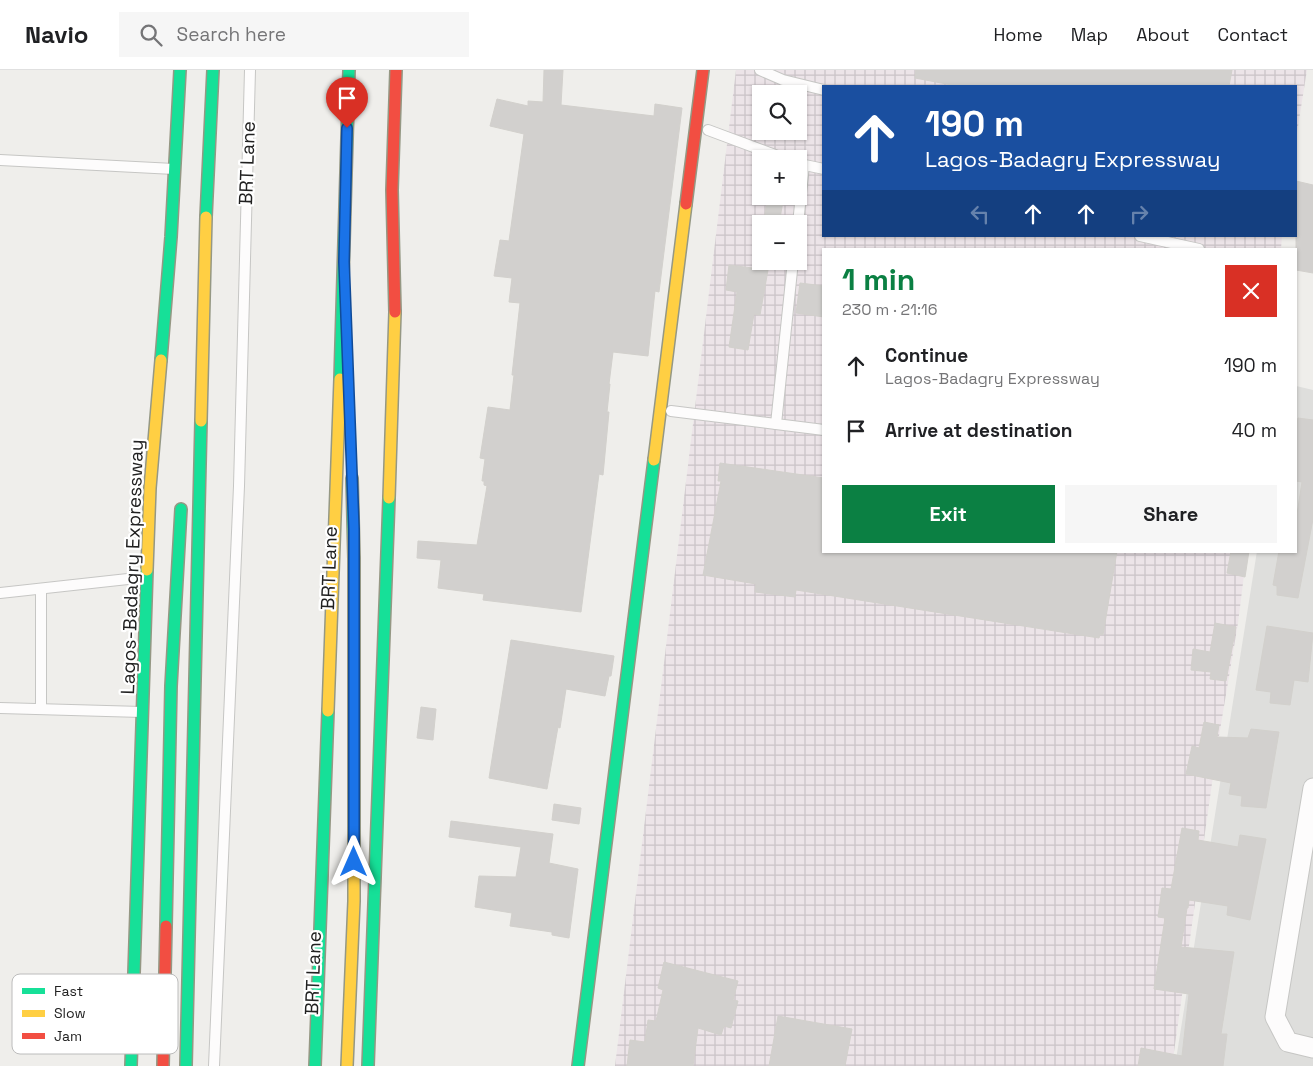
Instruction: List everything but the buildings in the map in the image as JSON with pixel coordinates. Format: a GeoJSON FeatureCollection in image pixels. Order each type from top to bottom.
{"type":"FeatureCollection","features":[{"type":"Feature","properties":{"kind":"main road","name":"Lagos-Badagry Expressway"},"geometry":{"type":"LineString","coordinates":[[134,974],[150,488],[171,237],[180,70]]}},
{"type":"Feature","properties":{"kind":"main road"},"geometry":{"type":"LineString","coordinates":[[186,1066],[206,219],[213,70]]}},
{"type":"Feature","properties":{"kind":"main road"},"geometry":{"type":"LineString","coordinates":[[315,1066],[344,262],[347,70]]}},
{"type":"Feature","properties":{"kind":"main road"},"geometry":{"type":"LineString","coordinates":[[368,1066],[394,334],[392,190],[396,70]]}},
{"type":"Feature","properties":{"kind":"main road"},"geometry":{"type":"LineString","coordinates":[[578,1066],[703,70]]}},
{"type":"Feature","properties":{"kind":"main road"},"geometry":{"type":"LineString","coordinates":[[190,401],[206,219]]}},
{"type":"Feature","properties":{"kind":"main road"},"geometry":{"type":"LineString","coordinates":[[344,262],[350,420]]}},
{"type":"Feature","properties":{"kind":"main road"},"geometry":{"type":"LineString","coordinates":[[660,500],[678,363]]}},
{"type":"Feature","properties":{"kind":"main road"},"geometry":{"type":"LineString","coordinates":[[347,1066],[354,901],[354,529],[352,470]]}},
{"type":"Feature","properties":{"kind":"main road"},"geometry":{"type":"LineString","coordinates":[[165,974],[171,686],[182,498]]}},
{"type":"Feature","properties":{"kind":"street"},"geometry":{"type":"LineString","coordinates":[[1313,788],[1275,1017],[1288,1042],[1313,1048]]}},
{"type":"Feature","properties":{"kind":"lane","name":"BRT Lane"},"geometry":{"type":"LineString","coordinates":[[214,1066],[239,486],[250,70]]}},
{"type":"Feature","properties":{"kind":"lane","name":"BRT Lane"},"geometry":{"type":"LineString","coordinates":[[309,1066],[338,361],[347,70]]}},
{"type":"Feature","properties":{"kind":"lane"},"geometry":{"type":"LineString","coordinates":[[760,70],[783,80],[822,90]]}},
{"type":"Feature","properties":{"kind":"lane"},"geometry":{"type":"LineString","coordinates":[[708,131],[761,150]]}},
{"type":"Feature","properties":{"kind":"lane"},"geometry":{"type":"LineString","coordinates":[[0,160],[175,169]]}},
{"type":"Feature","properties":{"kind":"lane"},"geometry":{"type":"LineString","coordinates":[[807,166],[822,169]]}},
{"type":"Feature","properties":{"kind":"lane"},"geometry":{"type":"LineString","coordinates":[[1145,237],[1194,248]]}},
{"type":"Feature","properties":{"kind":"lane"},"geometry":{"type":"LineString","coordinates":[[776,424],[792,270]]}},
{"type":"Feature","properties":{"kind":"lane"},"geometry":{"type":"LineString","coordinates":[[671,411],[822,430]]}},
{"type":"Feature","properties":{"kind":"lane"},"geometry":{"type":"LineString","coordinates":[[0,593],[147,577]]}},
{"type":"Feature","properties":{"kind":"lane"},"geometry":{"type":"LineString","coordinates":[[41,589],[41,709]]}},
{"type":"Feature","properties":{"kind":"lane"},"geometry":{"type":"LineString","coordinates":[[0,708],[143,712]]}},
{"type":"Feature","properties":{"kind":"shaded area"},"geometry":{"type":"Polygon","coordinates":[[[736,70],[1307,70],[1297,133],[1297,85],[822,85],[822,237],[1282,237],[1281,248],[822,248],[822,553],[1247,553],[1238,623],[1217,748],[1172,1066],[615,1066],[736,70]]]}},
{"type":"Feature","properties":{"kind":"shaded area"},"geometry":{"type":"Polygon","coordinates":[[[1297,386],[1313,390],[1313,1066],[1175,1066],[1257,553],[1297,553],[1297,386]]]}},
{"type":"Feature","properties":{"kind":"traffic: fast"},"geometry":{"type":"LineString","coordinates":[[161,360],[171,237],[180,70]]}},
{"type":"Feature","properties":{"kind":"traffic: fast"},"geometry":{"type":"LineString","coordinates":[[206,217],[213,70]]}},
{"type":"Feature","properties":{"kind":"traffic: fast"},"geometry":{"type":"LineString","coordinates":[[340,379],[349,70]]}},
{"type":"Feature","properties":{"kind":"traffic: fast"},"geometry":{"type":"LineString","coordinates":[[186,1066],[201,421]]}},
{"type":"Feature","properties":{"kind":"traffic: fast"},"geometry":{"type":"LineString","coordinates":[[578,1066],[654,460]]}},
{"type":"Feature","properties":{"kind":"traffic: fast"},"geometry":{"type":"LineString","coordinates":[[352,478],[354,559]]}},
{"type":"Feature","properties":{"kind":"traffic: fast"},"geometry":{"type":"LineString","coordinates":[[368,1066],[389,498]]}},
{"type":"Feature","properties":{"kind":"traffic: fast"},"geometry":{"type":"LineString","coordinates":[[166,926],[171,686],[181,509]]}},
{"type":"Feature","properties":{"kind":"traffic: fast"},"geometry":{"type":"LineString","coordinates":[[134,974],[147,570]]}},
{"type":"Feature","properties":{"kind":"traffic: fast"},"geometry":{"type":"LineString","coordinates":[[315,1066],[328,711]]}},
{"type":"Feature","properties":{"kind":"traffic: fast"},"geometry":{"type":"LineString","coordinates":[[131,1054],[131,1066]]}},
{"type":"Feature","properties":{"kind":"traffic: slow"},"geometry":{"type":"LineString","coordinates":[[654,460],[686,204]]}},
{"type":"Feature","properties":{"kind":"traffic: slow"},"geometry":{"type":"LineString","coordinates":[[201,421],[206,217]]}},
{"type":"Feature","properties":{"kind":"traffic: slow"},"geometry":{"type":"LineString","coordinates":[[389,498],[395,312]]}},
{"type":"Feature","properties":{"kind":"traffic: slow"},"geometry":{"type":"LineString","coordinates":[[147,570],[150,488],[161,360]]}},
{"type":"Feature","properties":{"kind":"traffic: slow"},"geometry":{"type":"LineString","coordinates":[[328,711],[340,379]]}},
{"type":"Feature","properties":{"kind":"traffic: slow"},"geometry":{"type":"LineString","coordinates":[[347,1066],[354,901],[354,791]]}},
{"type":"Feature","properties":{"kind":"traffic: jam"},"geometry":{"type":"LineString","coordinates":[[395,312],[392,190],[396,70]]}},
{"type":"Feature","properties":{"kind":"traffic: jam"},"geometry":{"type":"LineString","coordinates":[[686,204],[703,70]]}},
{"type":"Feature","properties":{"kind":"traffic: jam"},"geometry":{"type":"LineString","coordinates":[[354,559],[354,791]]}},
{"type":"Feature","properties":{"kind":"traffic: jam"},"geometry":{"type":"LineString","coordinates":[[165,974],[166,926]]}},
{"type":"Feature","properties":{"kind":"traffic: jam"},"geometry":{"type":"LineString","coordinates":[[163,1054],[163,1066]]}},
{"type":"Feature","properties":{"kind":"route"},"geometry":{"type":"LineString","coordinates":[[347,128],[344,262],[354,529],[354,862]]}}]}
